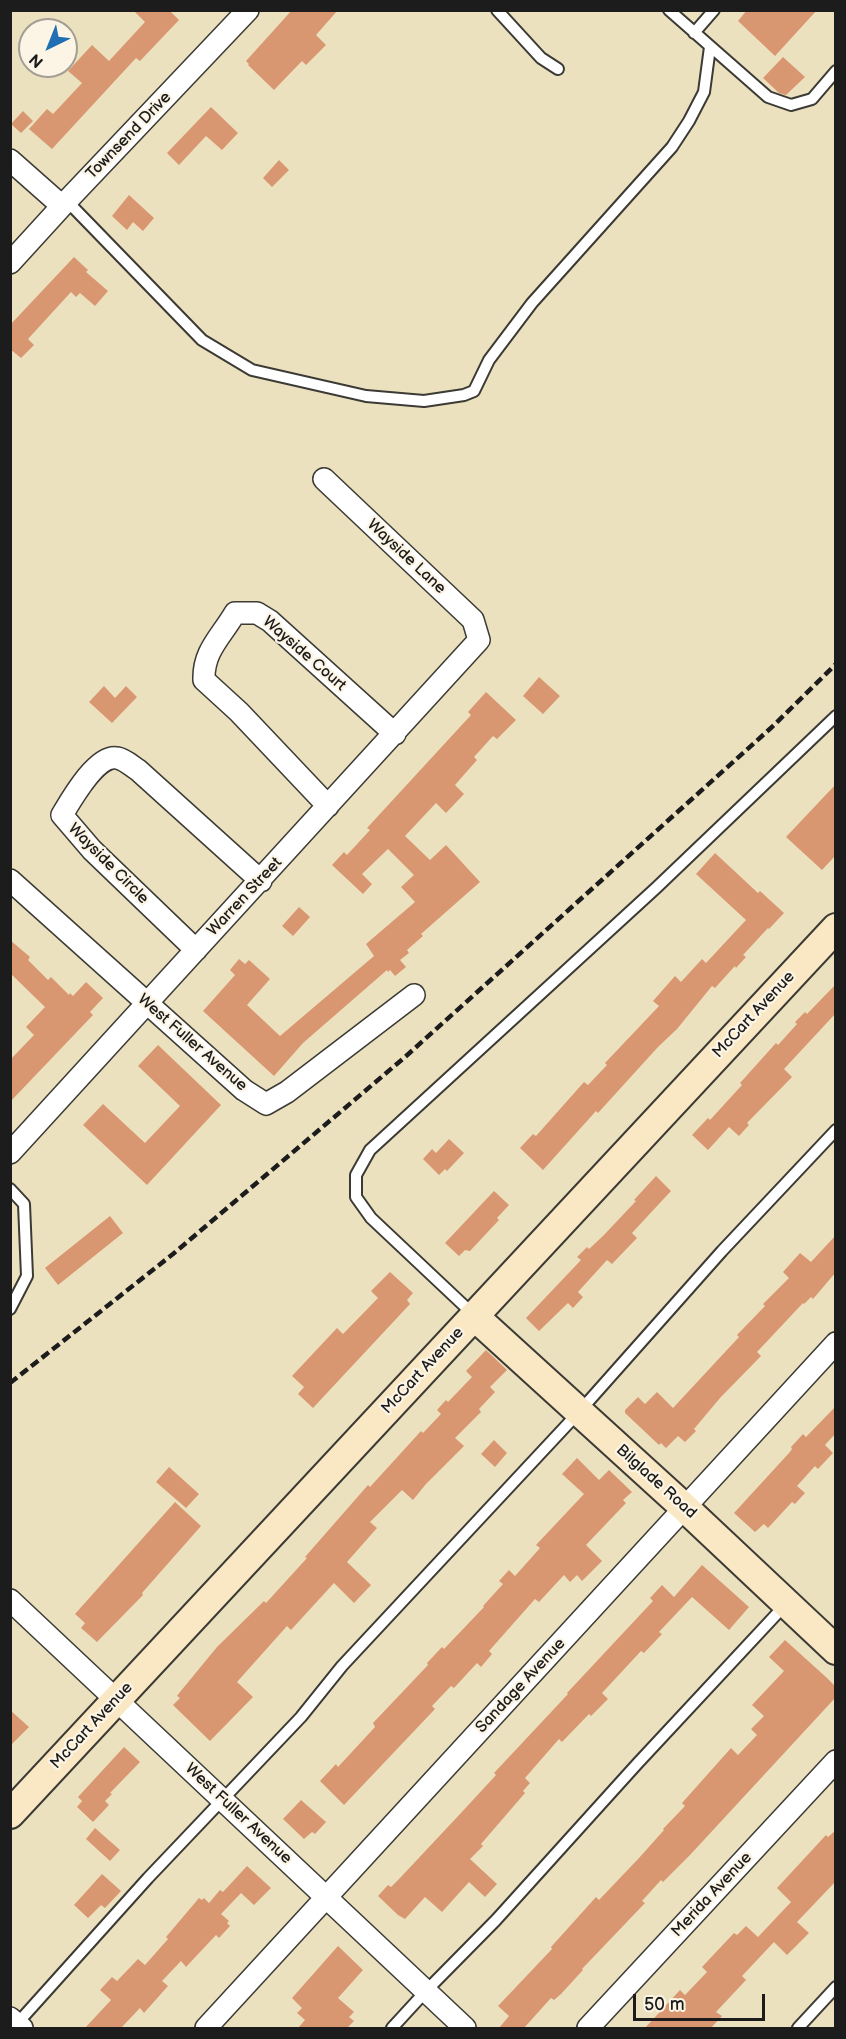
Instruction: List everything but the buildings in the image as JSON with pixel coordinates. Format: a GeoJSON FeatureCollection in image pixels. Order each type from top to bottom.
{"type":"FeatureCollection","features":[{"type":"Feature","properties":{"kind":"main road","name":"McCart Avenue"},"geometry":{"type":"LineString","coordinates":[[10,1814],[836,927]]}},
{"type":"Feature","properties":{"kind":"main road","name":"Bilglade Road"},"geometry":{"type":"LineString","coordinates":[[474,1316],[685,1508],[836,1650]]}},
{"type":"Feature","properties":{"kind":"street","name":"Townsend Drive"},"geometry":{"type":"LineString","coordinates":[[10,263],[248,10]]}},
{"type":"Feature","properties":{"kind":"street"},"geometry":{"type":"LineString","coordinates":[[10,160],[64,203]]}},
{"type":"Feature","properties":{"kind":"street","name":"Wayside Lane"},"geometry":{"type":"LineString","coordinates":[[324,479],[473,620],[479,640]]}},
{"type":"Feature","properties":{"kind":"street","name":"Wayside Court"},"geometry":{"type":"LineString","coordinates":[[328,806],[239,712],[204,680],[204,666],[211,647],[235,614],[257,613],[270,621],[394,734]]}},
{"type":"Feature","properties":{"kind":"street","name":"Warren Street"},"geometry":{"type":"LineString","coordinates":[[10,1153],[479,640]]}},
{"type":"Feature","properties":{"kind":"street","name":"Wayside Circle"},"geometry":{"type":"LineString","coordinates":[[196,950],[66,822],[62,815],[91,772],[109,758],[118,758],[138,770],[261,881]]}},
{"type":"Feature","properties":{"kind":"street","name":"West Fuller Avenue"},"geometry":{"type":"LineString","coordinates":[[10,880],[244,1090],[266,1104],[287,1092],[414,995]]}},
{"type":"Feature","properties":{"kind":"street","name":"Sandage Avenue"},"geometry":{"type":"LineString","coordinates":[[206,2028],[836,1343]]}},
{"type":"Feature","properties":{"kind":"street","name":"West Fuller Avenue"},"geometry":{"type":"LineString","coordinates":[[10,1600],[465,2028]]}},
{"type":"Feature","properties":{"kind":"street","name":"Merida Avenue"},"geometry":{"type":"LineString","coordinates":[[588,2028],[836,1761]]}},
{"type":"Feature","properties":{"kind":"lane"},"geometry":{"type":"LineString","coordinates":[[498,10],[541,58],[558,69]]}},
{"type":"Feature","properties":{"kind":"lane"},"geometry":{"type":"LineString","coordinates":[[669,10],[768,97],[791,105],[812,99],[836,71]]}},
{"type":"Feature","properties":{"kind":"lane"},"geometry":{"type":"LineString","coordinates":[[694,33],[714,10]]}},
{"type":"Feature","properties":{"kind":"lane"},"geometry":{"type":"LineString","coordinates":[[64,203],[148,282],[202,340],[252,370],[366,396],[424,401],[464,395],[474,391],[489,360],[532,303],[672,147],[704,92],[710,47]]}},
{"type":"Feature","properties":{"kind":"lane"},"geometry":{"type":"LineString","coordinates":[[474,1316],[371,1218],[356,1197],[356,1175],[370,1150],[656,888],[836,716]]}},
{"type":"Feature","properties":{"kind":"lane"},"geometry":{"type":"LineString","coordinates":[[16,2025],[148,1878],[301,1718],[342,1666],[579,1412],[722,1251],[836,1130]]}},
{"type":"Feature","properties":{"kind":"lane"},"geometry":{"type":"LineString","coordinates":[[10,1189],[24,1204],[27,1276],[10,1309]]}},
{"type":"Feature","properties":{"kind":"lane"},"geometry":{"type":"LineString","coordinates":[[392,2028],[496,1920],[637,1764],[787,1604]]}},
{"type":"Feature","properties":{"kind":"lane"},"geometry":{"type":"LineString","coordinates":[[798,2028],[836,1987]]}},
{"type":"Feature","properties":{"kind":"railway"},"geometry":{"type":"LineString","coordinates":[[10,1383],[173,1254],[405,1057],[772,727],[836,664]]}}]}
